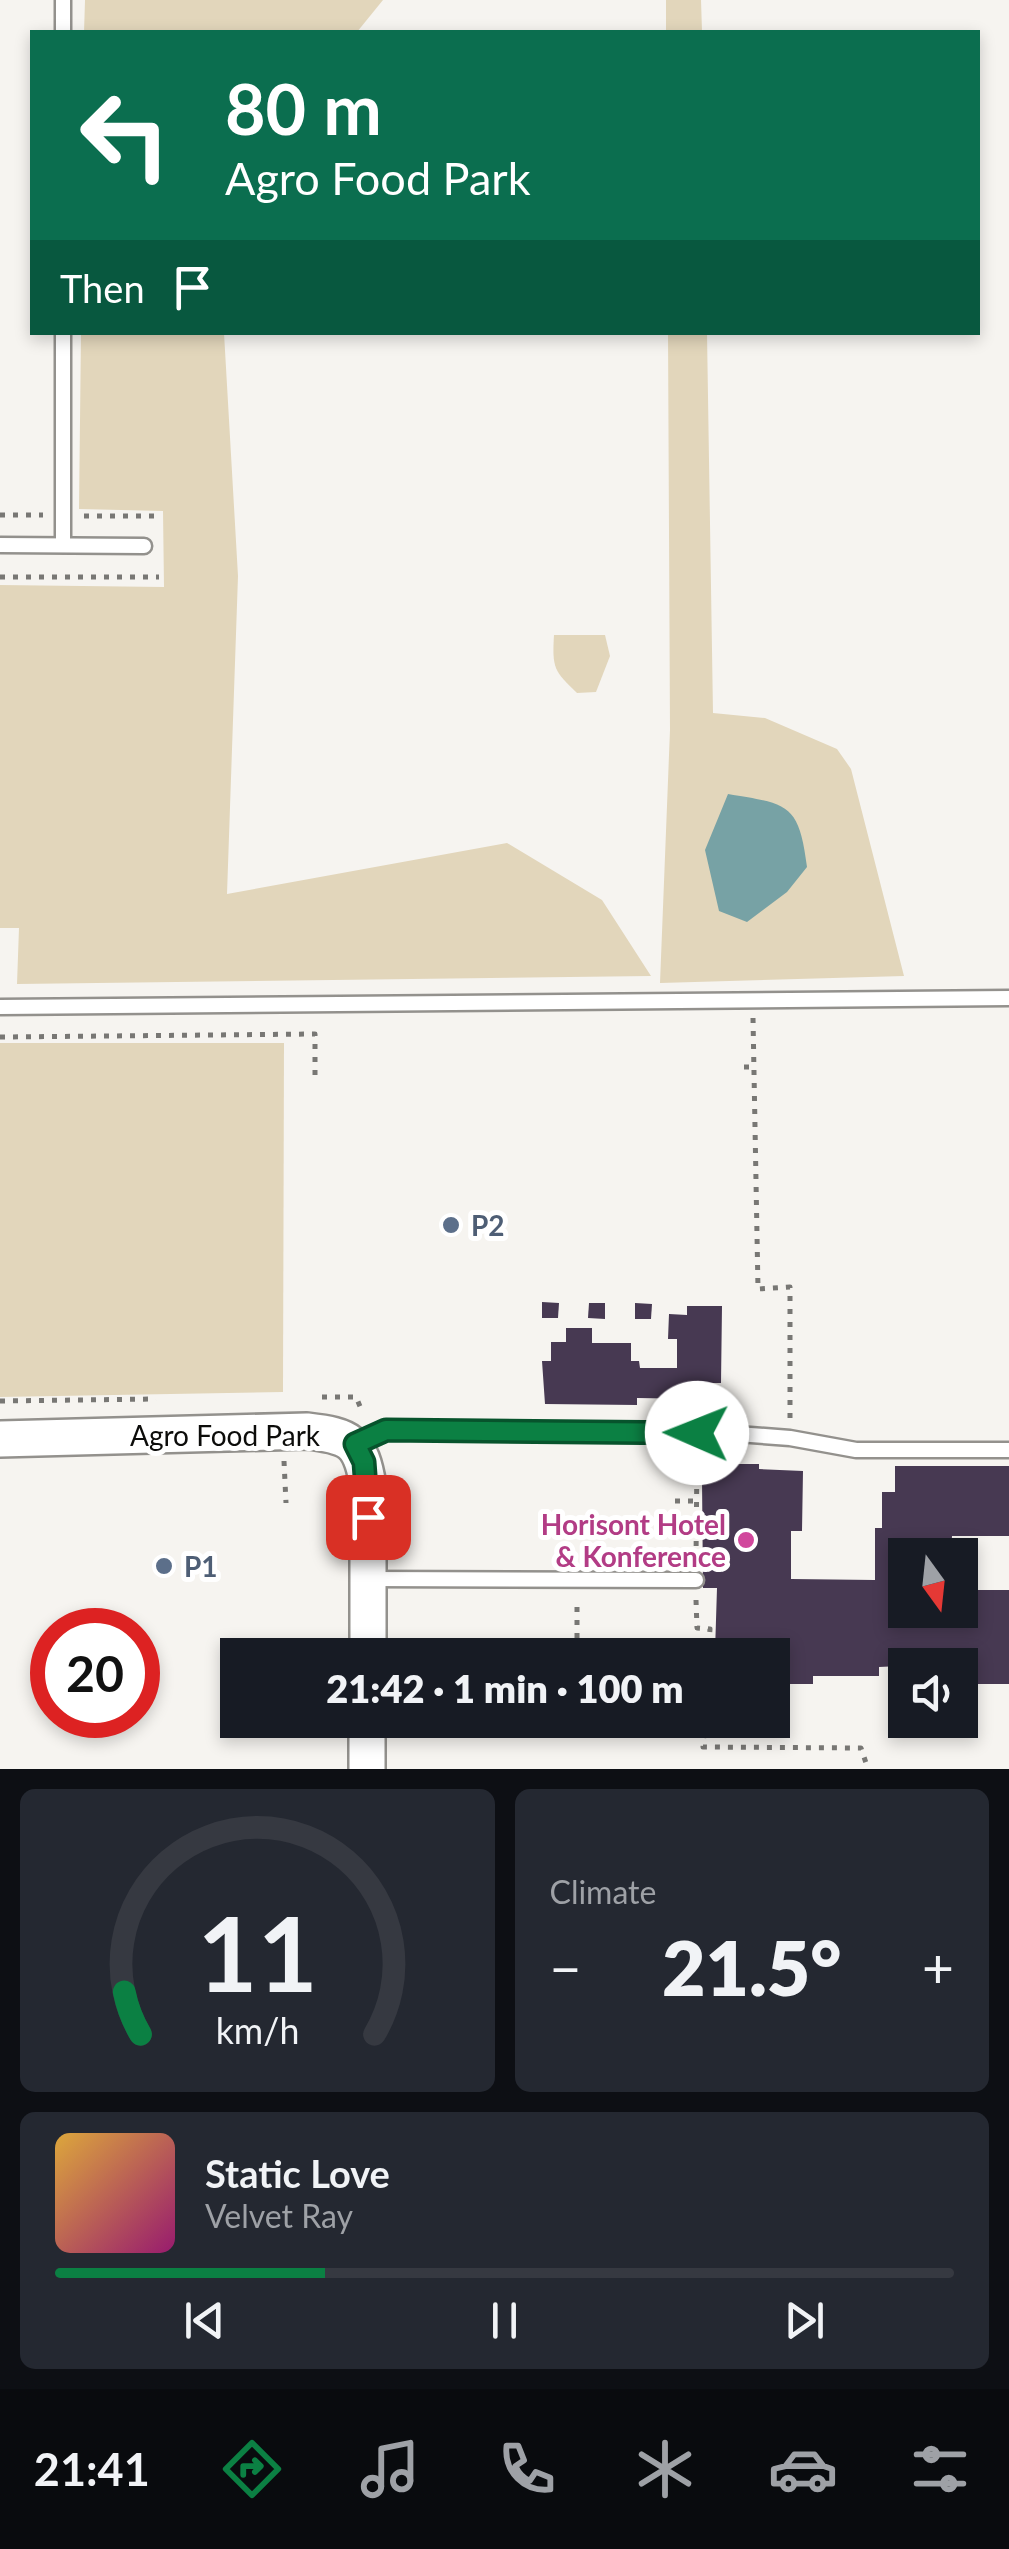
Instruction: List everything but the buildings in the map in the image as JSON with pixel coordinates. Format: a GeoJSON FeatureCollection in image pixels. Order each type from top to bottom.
{"type":"FeatureCollection","features":[{"type":"Feature","properties":{"kind":"street","name":"Agro Food Park"},"geometry":{"type":"LineString","coordinates":[[0,1438],[306,1431],[334,1434],[355,1444],[364,1462],[368,1486],[368,1638]]}},
{"type":"Feature","properties":{"kind":"street"},"geometry":{"type":"LineString","coordinates":[[367,1769],[368,1738]]}},
{"type":"Feature","properties":{"kind":"lane"},"geometry":{"type":"LineString","coordinates":[[63,0],[63,30]]}},
{"type":"Feature","properties":{"kind":"lane"},"geometry":{"type":"LineString","coordinates":[[63,335],[63,546]]}},
{"type":"Feature","properties":{"kind":"lane"},"geometry":{"type":"LineString","coordinates":[[0,545],[144,546]]}},
{"type":"Feature","properties":{"kind":"lane"},"geometry":{"type":"LineString","coordinates":[[0,1007],[1009,998]]}},
{"type":"Feature","properties":{"kind":"lane"},"geometry":{"type":"LineString","coordinates":[[355,1444],[396,1428],[697,1433],[790,1438],[856,1450],[1009,1450]]}},
{"type":"Feature","properties":{"kind":"lane"},"geometry":{"type":"LineString","coordinates":[[368,1578],[696,1580]]}},
{"type":"Feature","properties":{"kind":"path"},"geometry":{"type":"LineString","coordinates":[[0,576],[159,577]]}},
{"type":"Feature","properties":{"kind":"path"},"geometry":{"type":"LineString","coordinates":[[753,1000],[758,1289],[790,1287],[790,1438]]}},
{"type":"Feature","properties":{"kind":"path"},"geometry":{"type":"LineString","coordinates":[[0,1037],[314,1034],[315,1075]]}},
{"type":"Feature","properties":{"kind":"path"},"geometry":{"type":"LineString","coordinates":[[744,1066],[754,1067]]}},
{"type":"Feature","properties":{"kind":"path"},"geometry":{"type":"LineString","coordinates":[[747,1195],[756,1194]]}},
{"type":"Feature","properties":{"kind":"path"},"geometry":{"type":"LineString","coordinates":[[697,1433],[696,1628],[710,1629],[709,1638]]}},
{"type":"Feature","properties":{"kind":"path"},"geometry":{"type":"LineString","coordinates":[[675,1501],[697,1502]]}},
{"type":"Feature","properties":{"kind":"path"},"geometry":{"type":"LineString","coordinates":[[577,1638],[578,1579]]}},
{"type":"Feature","properties":{"kind":"path"},"geometry":{"type":"LineString","coordinates":[[703,1738],[703,1748],[861,1748],[868,1769]]}},
{"type":"Feature","properties":{"kind":"shaded area"},"geometry":{"type":"Polygon","coordinates":[[[85,0],[383,0],[359,30],[84,30],[85,0]]]}},
{"type":"Feature","properties":{"kind":"shaded area"},"geometry":{"type":"Polygon","coordinates":[[[666,0],[701,0],[702,30],[666,30],[666,0]]]}},
{"type":"Feature","properties":{"kind":"shaded area"},"geometry":{"type":"Polygon","coordinates":[[[81,335],[224,335],[238,576],[227,894],[507,843],[602,900],[651,976],[17,984],[19,928],[0,928],[0,585],[164,587],[163,511],[79,509],[81,335]]]}},
{"type":"Feature","properties":{"kind":"shaded area"},"geometry":{"type":"Polygon","coordinates":[[[668,335],[707,335],[713,713],[765,718],[837,749],[851,769],[904,976],[660,983],[670,730],[668,335]]]}},
{"type":"Feature","properties":{"kind":"shaded area"},"geometry":{"type":"Polygon","coordinates":[[[554,635],[605,635],[610,656],[596,692],[577,693],[559,674],[554,662],[554,635]]]}},
{"type":"Feature","properties":{"kind":"shaded area"},"geometry":{"type":"Polygon","coordinates":[[[0,1043],[284,1043],[283,1392],[0,1397],[0,1043]]]}},
{"type":"Feature","properties":{"kind":"water"},"geometry":{"type":"Polygon","coordinates":[[[728,794],[787,810],[800,830],[804,846],[807,867],[787,892],[747,922],[719,911],[705,850],[728,794]]]}},
{"type":"Feature","properties":{"kind":"place","name":"P2"},"geometry":{"type":"Point","coordinates":[451,1225]}},
{"type":"Feature","properties":{"kind":"place","name":"Horisont Hotel & Konference"},"geometry":{"type":"Point","coordinates":[746,1540]}},
{"type":"Feature","properties":{"kind":"place","name":"P1"},"geometry":{"type":"Point","coordinates":[164,1566]}},
{"type":"Feature","properties":{"kind":"route"},"geometry":{"type":"LineString","coordinates":[[368,1517],[364,1462],[355,1444],[386,1430],[697,1433]]}}]}
